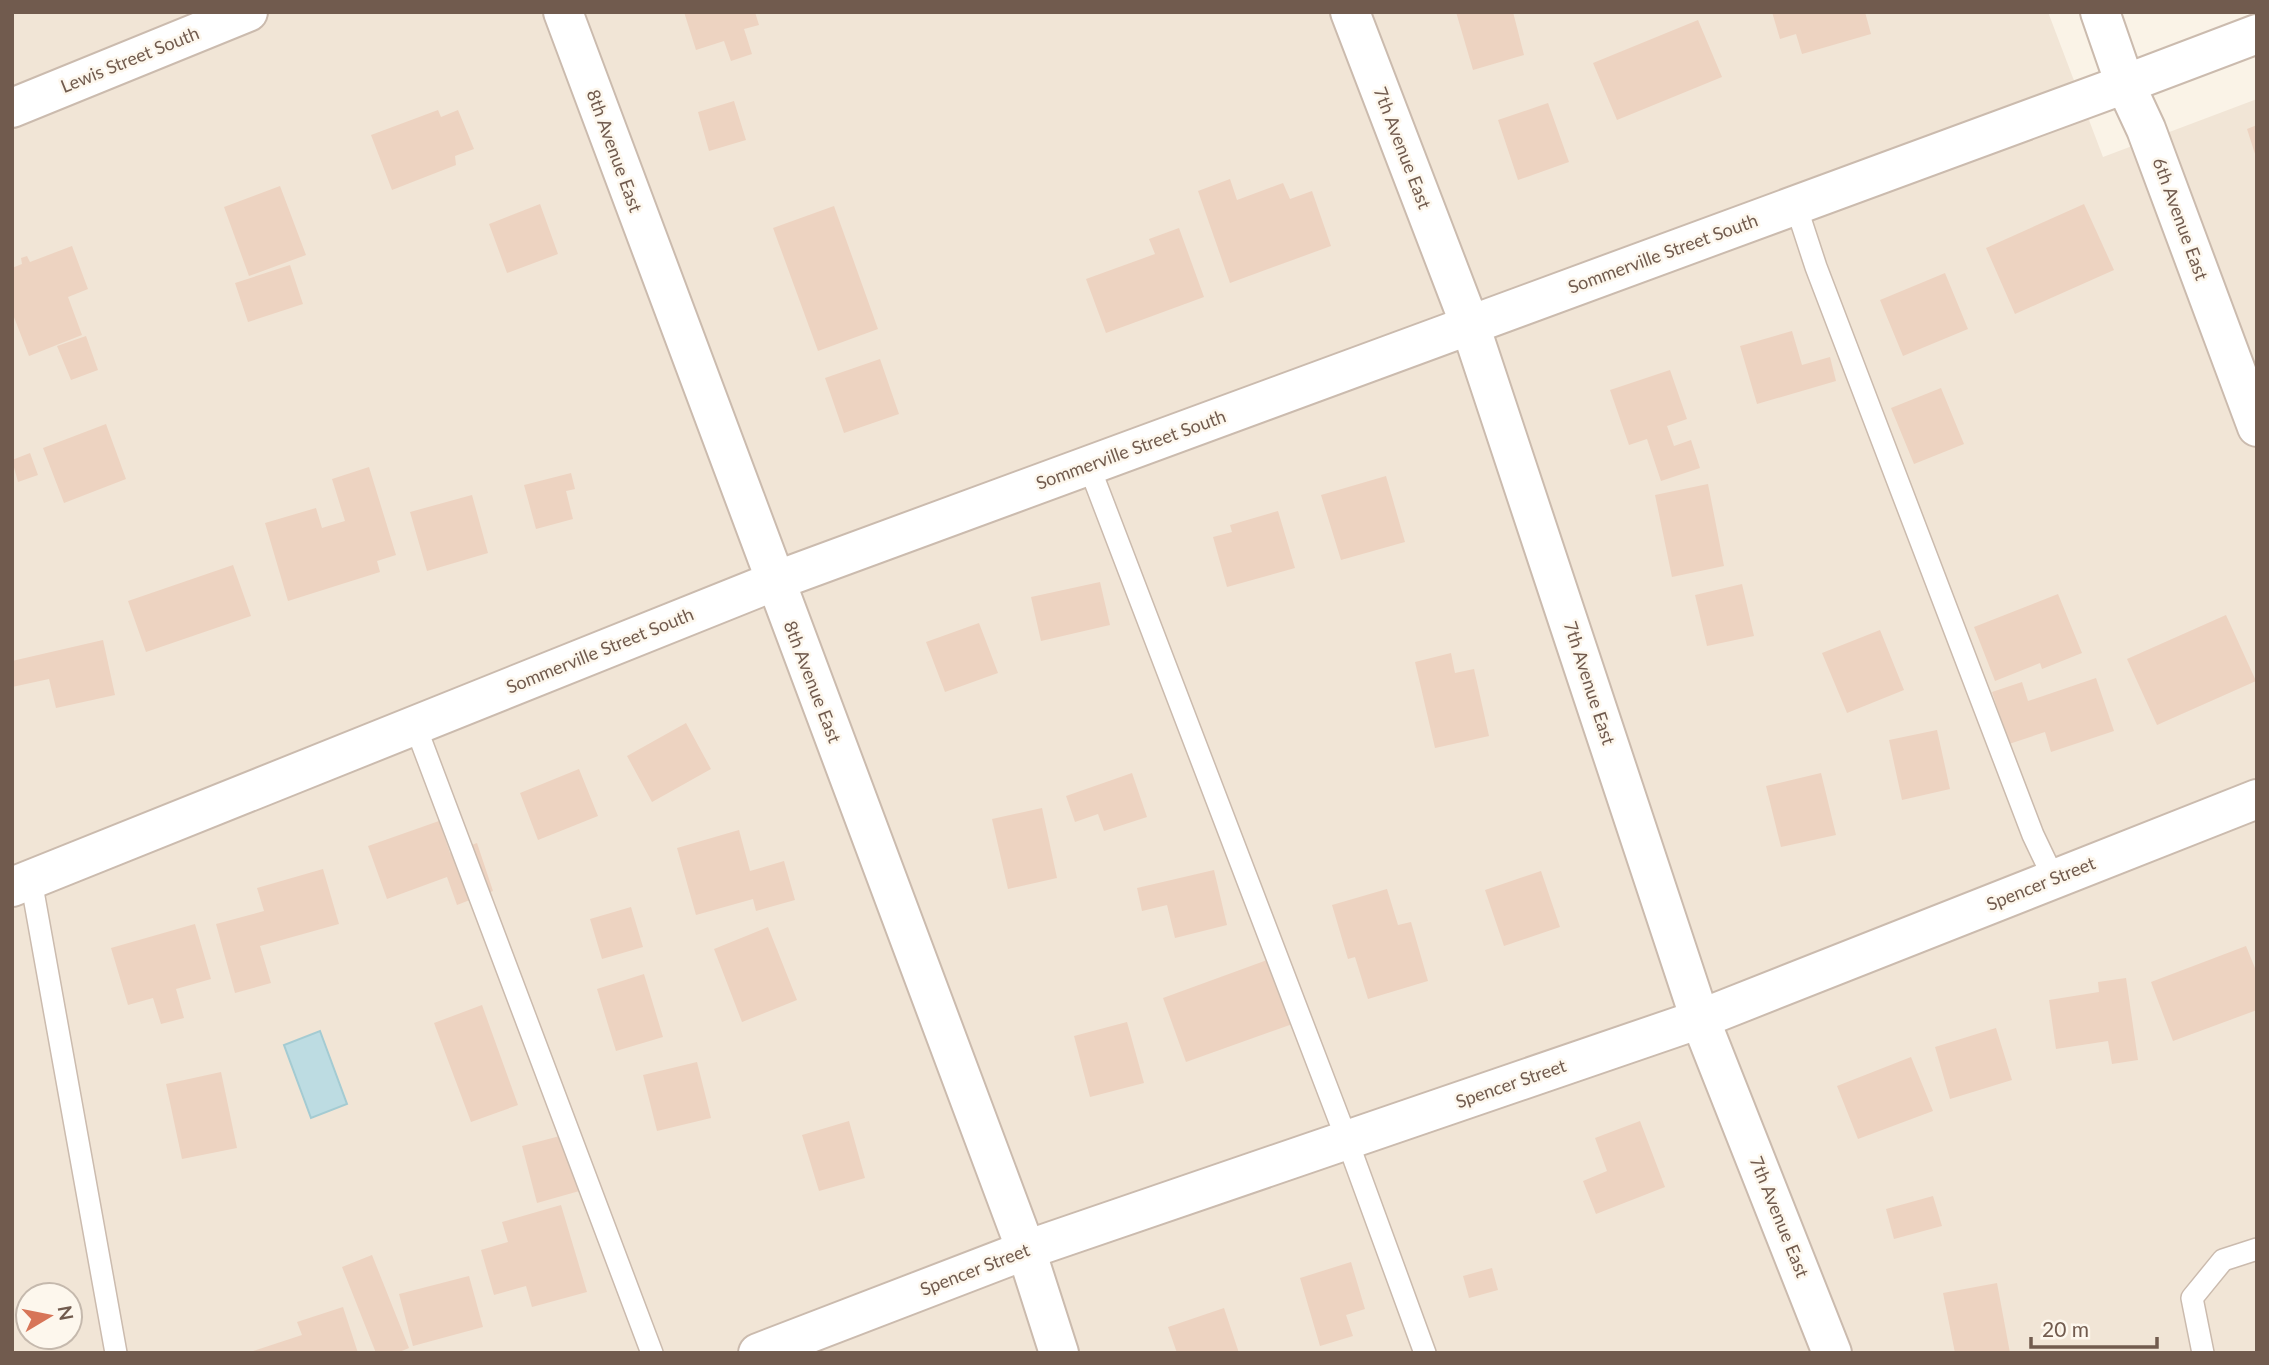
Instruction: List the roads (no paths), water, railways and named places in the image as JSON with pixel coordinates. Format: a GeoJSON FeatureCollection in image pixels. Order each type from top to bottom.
{"type":"FeatureCollection","features":[{"type":"Feature","properties":{"kind":"street","name":"Lewis Street South"},"geometry":{"type":"LineString","coordinates":[[12,108],[192,23],[248,12]]}},
{"type":"Feature","properties":{"kind":"street","name":"8th Avenue East"},"geometry":{"type":"LineString","coordinates":[[563,12],[1026,1250],[1059,1353]]}},
{"type":"Feature","properties":{"kind":"street","name":"7th Avenue East"},"geometry":{"type":"LineString","coordinates":[[1350,12],[1470,325],[1700,1019],[1832,1353]]}},
{"type":"Feature","properties":{"kind":"street","name":"6th Avenue East"},"geometry":{"type":"LineString","coordinates":[[2100,12],[2257,427]]}},
{"type":"Feature","properties":{"kind":"street","name":"Sommerville Street South"},"geometry":{"type":"LineString","coordinates":[[21,883],[775,581],[2257,34]]}},
{"type":"Feature","properties":{"kind":"street","name":"Spencer Street"},"geometry":{"type":"LineString","coordinates":[[758,1353],[1026,1250],[1700,1019],[2257,799]]}},
{"type":"Feature","properties":{"kind":"lane"},"geometry":{"type":"LineString","coordinates":[[1796,205],[1816,267],[2033,835],[2054,879]]}},
{"type":"Feature","properties":{"kind":"lane"},"geometry":{"type":"LineString","coordinates":[[1088,466],[1347,1140],[1425,1353]]}},
{"type":"Feature","properties":{"kind":"lane"},"geometry":{"type":"LineString","coordinates":[[415,725],[652,1353]]}},
{"type":"Feature","properties":{"kind":"lane"},"geometry":{"type":"LineString","coordinates":[[21,883],[116,1353]]}},
{"type":"Feature","properties":{"kind":"lane"},"geometry":{"type":"LineString","coordinates":[[2203,1353],[2192,1298],[2223,1260],[2257,1250]]}},
{"type":"Feature","properties":{"kind":"water"},"geometry":{"type":"Polygon","coordinates":[[[320,1031],[347,1104],[311,1118],[284,1045],[320,1031]]]}}]}
